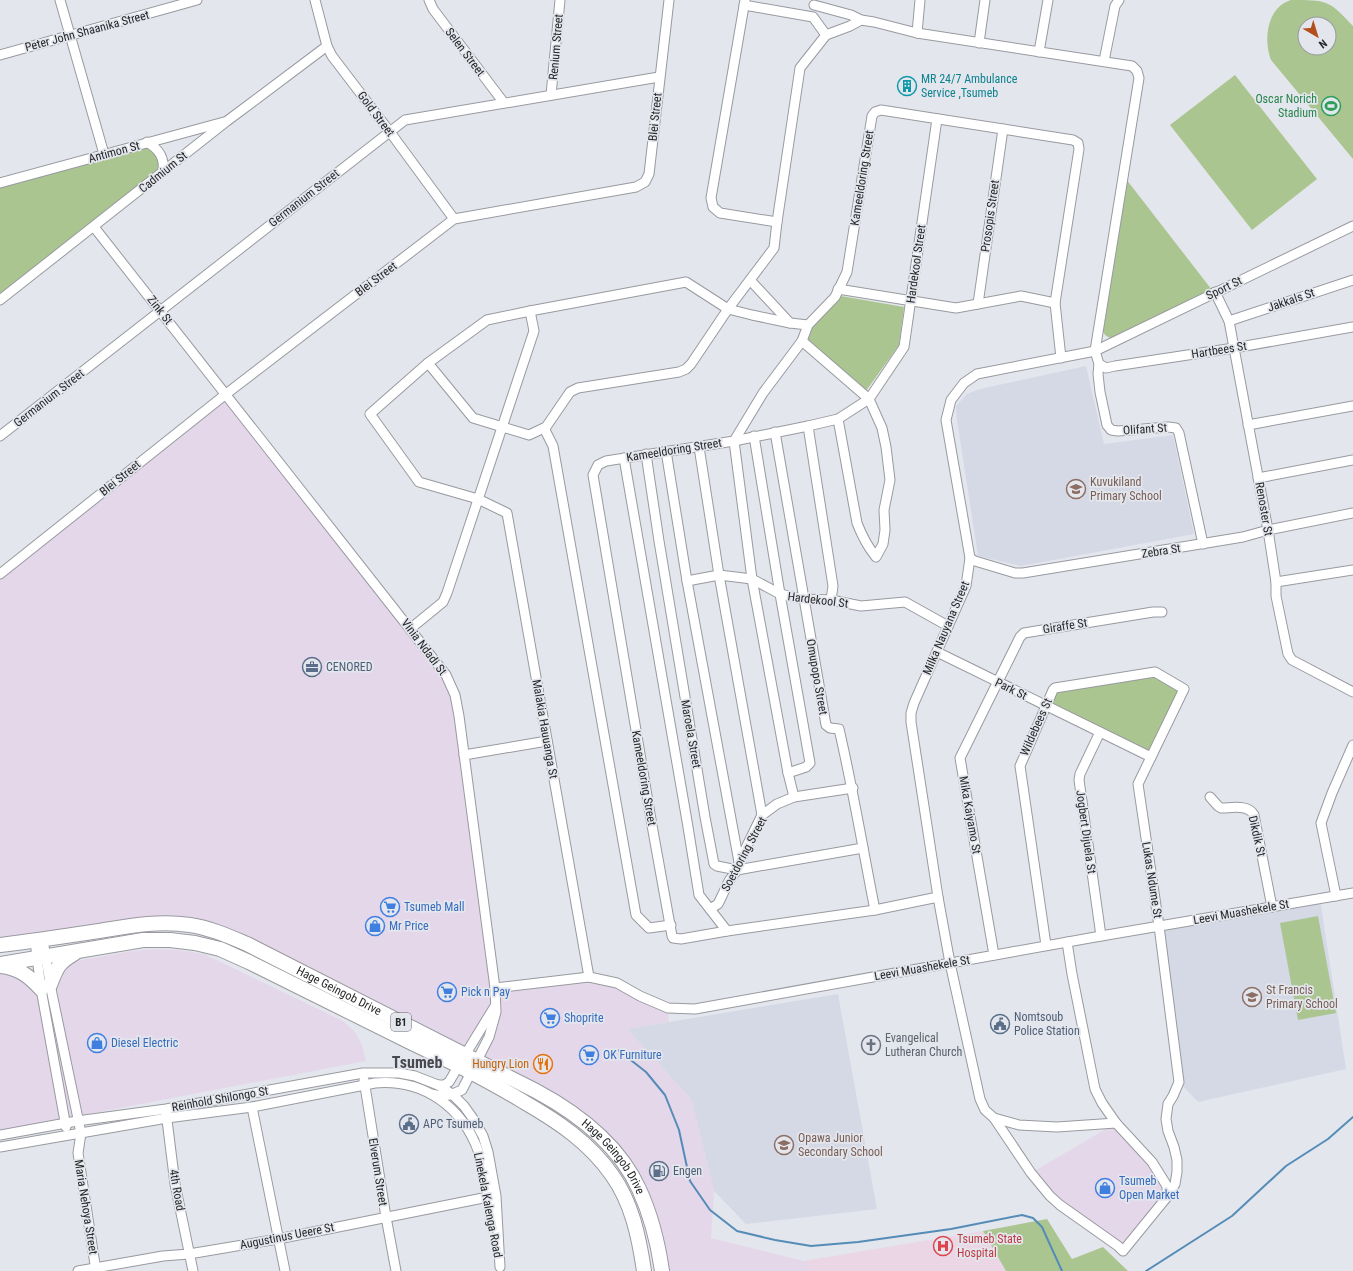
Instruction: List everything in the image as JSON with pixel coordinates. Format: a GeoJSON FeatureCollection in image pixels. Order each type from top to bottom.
{"type":"FeatureCollection","features":[{"type":"Feature","properties":{"kind":"highway","name":"Hage Geingob Drive"},"geometry":{"type":"LineString","coordinates":[[0,944],[39,940],[164,922],[207,928],[247,944],[468,1063],[572,1133],[600,1159],[612,1174],[623,1193],[630,1210],[640,1244],[644,1271]]}},
{"type":"Feature","properties":{"kind":"highway","name":"Hage Geingob Drive"},"geometry":{"type":"LineString","coordinates":[[0,965],[41,956],[143,940],[170,940],[195,943],[220,949],[554,1101],[590,1127],[614,1150],[639,1188],[648,1211],[656,1240],[662,1271]]}},
{"type":"Feature","properties":{"kind":"highway"},"geometry":{"type":"LineString","coordinates":[[0,965],[24,972],[46,987],[63,960],[81,950]]}},
{"type":"Feature","properties":{"kind":"street"},"geometry":{"type":"LineString","coordinates":[[60,0],[104,154]]}},
{"type":"Feature","properties":{"kind":"street","name":"Peter John Shaanika Street"},"geometry":{"type":"LineString","coordinates":[[0,55],[188,1],[197,0]]}},
{"type":"Feature","properties":{"kind":"street","name":"Gold Street"},"geometry":{"type":"LineString","coordinates":[[315,0],[332,56],[454,219]]}},
{"type":"Feature","properties":{"kind":"street","name":"Selen Street"},"geometry":{"type":"LineString","coordinates":[[429,0],[433,10],[504,103]]}},
{"type":"Feature","properties":{"kind":"street","name":"Renium Street"},"geometry":{"type":"LineString","coordinates":[[551,95],[560,0]]}},
{"type":"Feature","properties":{"kind":"street","name":"Blei Street"},"geometry":{"type":"LineString","coordinates":[[1,570],[226,394],[454,219],[636,187],[645,182],[650,174],[659,77],[669,0]]}},
{"type":"Feature","properties":{"kind":"street"},"geometry":{"type":"LineString","coordinates":[[917,33],[920,0]]}},
{"type":"Feature","properties":{"kind":"street"},"geometry":{"type":"LineString","coordinates":[[979,43],[985,0]]}},
{"type":"Feature","properties":{"kind":"street"},"geometry":{"type":"LineString","coordinates":[[1039,52],[1048,0]]}},
{"type":"Feature","properties":{"kind":"street"},"geometry":{"type":"LineString","coordinates":[[1104,61],[1115,6],[1119,0]]}},
{"type":"Feature","properties":{"kind":"street"},"geometry":{"type":"LineString","coordinates":[[777,222],[720,213],[713,207],[711,198],[745,2],[813,17]]}},
{"type":"Feature","properties":{"kind":"street"},"geometry":{"type":"LineString","coordinates":[[826,35],[813,17],[814,3],[851,15],[861,20],[917,33],[1104,61],[1132,66],[1137,71],[1140,78],[1095,351],[1099,364]]}},
{"type":"Feature","properties":{"kind":"street"},"geometry":{"type":"LineString","coordinates":[[428,363],[473,418],[529,435],[546,427],[570,392],[578,388],[679,372],[686,369],[691,364],[728,309],[774,248],[800,68],[826,35],[861,20]]}},
{"type":"Feature","properties":{"kind":"street","name":"Cadmium St"},"geometry":{"type":"LineString","coordinates":[[0,300],[227,121],[328,46]]}},
{"type":"Feature","properties":{"kind":"street","name":"Germanium Street"},"geometry":{"type":"LineString","coordinates":[[0,436],[401,122],[410,118],[659,77]]}},
{"type":"Feature","properties":{"kind":"street","name":"Kameeldoring Street"},"geometry":{"type":"LineString","coordinates":[[938,897],[875,910],[681,939],[672,936],[593,475],[598,465],[606,461],[734,441],[763,393],[802,341],[808,325],[835,296],[847,272],[872,116],[875,112],[881,110],[1073,140],[1078,143],[1079,149],[1055,303],[1061,358]]}},
{"type":"Feature","properties":{"kind":"street","name":"Hardekool Street"},"geometry":{"type":"LineString","coordinates":[[869,400],[904,347],[937,119]]}},
{"type":"Feature","properties":{"kind":"street","name":"Antimon St"},"geometry":{"type":"LineString","coordinates":[[0,183],[227,121]]}},
{"type":"Feature","properties":{"kind":"street","name":"Prosopis Street"},"geometry":{"type":"LineString","coordinates":[[978,304],[1003,129]]}},
{"type":"Feature","properties":{"kind":"street"},"geometry":{"type":"LineString","coordinates":[[147,142],[158,150],[162,156],[165,164],[163,172]]}},
{"type":"Feature","properties":{"kind":"street","name":"Sport St"},"geometry":{"type":"LineString","coordinates":[[1095,351],[1353,226]]}},
{"type":"Feature","properties":{"kind":"street","name":"Zink St"},"geometry":{"type":"LineString","coordinates":[[94,227],[226,394]]}},
{"type":"Feature","properties":{"kind":"street"},"geometry":{"type":"LineString","coordinates":[[750,280],[790,323]]}},
{"type":"Feature","properties":{"kind":"street","name":"Jakkals St"},"geometry":{"type":"LineString","coordinates":[[1229,321],[1353,280]]}},
{"type":"Feature","properties":{"kind":"street"},"geometry":{"type":"LineString","coordinates":[[478,499],[419,482],[370,416],[370,413],[428,363],[486,320],[686,282],[728,309],[752,316],[808,325]]}},
{"type":"Feature","properties":{"kind":"street"},"geometry":{"type":"LineString","coordinates":[[838,289],[956,308],[1021,296],[1055,303]]}},
{"type":"Feature","properties":{"kind":"street","name":"Renoster St"},"geometry":{"type":"LineString","coordinates":[[1215,292],[1229,321],[1268,530],[1276,582],[1276,596],[1289,657],[1353,692]]}},
{"type":"Feature","properties":{"kind":"street"},"geometry":{"type":"LineString","coordinates":[[410,629],[444,602],[534,331],[530,311]]}},
{"type":"Feature","properties":{"kind":"street","name":"Hartbees St"},"geometry":{"type":"LineString","coordinates":[[1099,364],[1106,368],[1234,348],[1353,327]]}},
{"type":"Feature","properties":{"kind":"street"},"geometry":{"type":"LineString","coordinates":[[802,341],[869,400],[882,428],[890,480],[884,510],[885,530],[883,544],[876,557],[862,538],[857,523],[838,419]]}},
{"type":"Feature","properties":{"kind":"street","name":"Milka Nauyana Street"},"geometry":{"type":"LineString","coordinates":[[994,1118],[985,1110],[980,1099],[950,963],[938,897],[911,722],[911,713],[914,703],[966,586],[970,558],[946,420],[951,400],[964,383],[977,374],[1095,351]]}},
{"type":"Feature","properties":{"kind":"street","name":"Olifant St"},"geometry":{"type":"LineString","coordinates":[[1099,364],[1098,374],[1100,392],[1107,425],[1111,430],[1118,431],[1168,427],[1176,428],[1179,433],[1203,544]]}},
{"type":"Feature","properties":{"kind":"street","name":"Vinia Ndadi St"},"geometry":{"type":"LineString","coordinates":[[226,394],[446,675],[455,695],[496,1003],[496,1012],[489,1037],[468,1063]]}},
{"type":"Feature","properties":{"kind":"street"},"geometry":{"type":"LineString","coordinates":[[794,797],[788,773],[752,579],[734,441],[838,419],[869,400]]}},
{"type":"Feature","properties":{"kind":"street"},"geometry":{"type":"LineString","coordinates":[[1248,425],[1353,406]]}},
{"type":"Feature","properties":{"kind":"street"},"geometry":{"type":"LineString","coordinates":[[808,426],[833,586],[831,600]]}},
{"type":"Feature","properties":{"kind":"street"},"geometry":{"type":"LineString","coordinates":[[544,428],[553,446],[636,915],[649,928],[671,926]]}},
{"type":"Feature","properties":{"kind":"street","name":"Omupopo Street"},"geometry":{"type":"LineString","coordinates":[[775,432],[826,725],[830,728],[839,729],[853,788],[875,910]]}},
{"type":"Feature","properties":{"kind":"street"},"geometry":{"type":"LineString","coordinates":[[754,436],[810,763],[806,767],[788,773]]}},
{"type":"Feature","properties":{"kind":"street"},"geometry":{"type":"LineString","coordinates":[[699,447],[719,576],[762,815]]}},
{"type":"Feature","properties":{"kind":"street"},"geometry":{"type":"LineString","coordinates":[[666,451],[687,581],[738,866]]}},
{"type":"Feature","properties":{"kind":"street","name":"Maroela Street"},"geometry":{"type":"LineString","coordinates":[[646,454],[666,582],[714,861],[717,866],[738,866],[863,848]]}},
{"type":"Feature","properties":{"kind":"street"},"geometry":{"type":"LineString","coordinates":[[624,458],[699,895],[727,931]]}},
{"type":"Feature","properties":{"kind":"street"},"geometry":{"type":"LineString","coordinates":[[1258,478],[1353,460]]}},
{"type":"Feature","properties":{"kind":"street","name":"Malakia Hauuanga St"},"geometry":{"type":"LineString","coordinates":[[478,499],[508,513],[589,977]]}},
{"type":"Feature","properties":{"kind":"street","name":"Zebra St"},"geometry":{"type":"LineString","coordinates":[[970,558],[975,561],[1019,573],[1242,537],[1268,530],[1353,513]]}},
{"type":"Feature","properties":{"kind":"street"},"geometry":{"type":"LineString","coordinates":[[1276,582],[1353,570]]}},
{"type":"Feature","properties":{"kind":"street","name":"Hardekool St"},"geometry":{"type":"LineString","coordinates":[[687,581],[719,576],[752,579],[780,594],[803,599],[831,600],[861,606],[905,602],[948,626]]}},
{"type":"Feature","properties":{"kind":"street","name":"Giraffe St"},"geometry":{"type":"LineString","coordinates":[[998,682],[1020,637],[1024,633],[1153,612],[1162,612]]}},
{"type":"Feature","properties":{"kind":"street","name":"Park St"},"geometry":{"type":"LineString","coordinates":[[937,652],[1151,757]]}},
{"type":"Feature","properties":{"kind":"street","name":"Wildebees St"},"geometry":{"type":"LineString","coordinates":[[1046,945],[1020,767],[1045,705],[1053,690],[1056,688],[1156,672],[1183,688]]}},
{"type":"Feature","properties":{"kind":"street","name":"Mika Kaiyamo St"},"geometry":{"type":"LineString","coordinates":[[994,955],[960,758],[998,682]]}},
{"type":"Feature","properties":{"kind":"street","name":"Lukas Ndume St"},"geometry":{"type":"LineString","coordinates":[[1167,1197],[1175,1184],[1178,1160],[1168,1130],[1167,1109],[1179,1082],[1159,926],[1138,787],[1139,781],[1183,691],[1183,688]]}},
{"type":"Feature","properties":{"kind":"street","name":"Jogbert Dijuela St"},"geometry":{"type":"LineString","coordinates":[[1100,732],[1080,774],[1079,780],[1101,936]]}},
{"type":"Feature","properties":{"kind":"street"},"geometry":{"type":"LineString","coordinates":[[464,755],[547,741]]}},
{"type":"Feature","properties":{"kind":"street"},"geometry":{"type":"LineString","coordinates":[[1336,896],[1321,823],[1332,793],[1349,769],[1353,745]]}},
{"type":"Feature","properties":{"kind":"street","name":"Soetdoring Street"},"geometry":{"type":"LineString","coordinates":[[710,909],[718,904],[762,815],[777,804],[794,797],[853,788]]}},
{"type":"Feature","properties":{"kind":"street","name":"Dikdik St"},"geometry":{"type":"LineString","coordinates":[[1210,797],[1221,808],[1248,808],[1254,815],[1272,907]]}},
{"type":"Feature","properties":{"kind":"street","name":"Leevi Muashekele St"},"geometry":{"type":"LineString","coordinates":[[495,988],[589,977],[617,983],[640,996],[668,1008],[695,1008],[1046,945],[1353,893]]}},
{"type":"Feature","properties":{"kind":"street"},"geometry":{"type":"LineString","coordinates":[[39,940],[65,1123],[69,1135],[78,1143]]}},
{"type":"Feature","properties":{"kind":"street"},"geometry":{"type":"LineString","coordinates":[[994,1118],[1032,1174],[1050,1196],[1123,1251],[1167,1197],[1167,1186],[1152,1162],[1116,1123],[1102,1103],[1095,1089],[1066,942]]}},
{"type":"Feature","properties":{"kind":"street"},"geometry":{"type":"LineString","coordinates":[[46,987],[80,1133]]}},
{"type":"Feature","properties":{"kind":"street"},"geometry":{"type":"LineString","coordinates":[[464,1106],[448,1093],[468,1063],[496,1003]]}},
{"type":"Feature","properties":{"kind":"street"},"geometry":{"type":"LineString","coordinates":[[468,1063],[460,1098],[474,1120],[488,1152],[492,1196]]}},
{"type":"Feature","properties":{"kind":"street","name":"Reinhold Shilongo St"},"geometry":{"type":"LineString","coordinates":[[0,1147],[80,1133],[363,1073],[399,1073],[415,1076],[438,1085],[444,1085],[448,1093]]}},
{"type":"Feature","properties":{"kind":"street","name":"Elverum Street"},"geometry":{"type":"LineString","coordinates":[[363,1073],[396,1271]]}},
{"type":"Feature","properties":{"kind":"street","name":"Reinhold Shilongo St"},"geometry":{"type":"LineString","coordinates":[[0,1135],[78,1121],[252,1107],[376,1083],[390,1082],[405,1084],[420,1088],[431,1094],[462,1090]]}},
{"type":"Feature","properties":{"kind":"street","name":"Linekela Kalenga Road"},"geometry":{"type":"LineString","coordinates":[[448,1093],[454,1111],[472,1137],[480,1153],[492,1196],[500,1269]]}},
{"type":"Feature","properties":{"kind":"street"},"geometry":{"type":"LineString","coordinates":[[252,1107],[285,1271]]}},
{"type":"Feature","properties":{"kind":"street","name":"4th Road"},"geometry":{"type":"LineString","coordinates":[[166,1114],[176,1184],[193,1271]]}},
{"type":"Feature","properties":{"kind":"street"},"geometry":{"type":"LineString","coordinates":[[994,1118],[1019,1125],[1057,1127],[1116,1123]]}},
{"type":"Feature","properties":{"kind":"street","name":"Maria Nehoya Street"},"geometry":{"type":"LineString","coordinates":[[80,1133],[78,1153],[96,1270]]}},
{"type":"Feature","properties":{"kind":"street","name":"Augustinus Ueere St"},"geometry":{"type":"LineString","coordinates":[[78,1271],[96,1270],[163,1256],[189,1254],[278,1238],[492,1196]]}},
{"type":"Feature","properties":{"kind":"shaded area","name":"Kuvukiland Primary School"},"geometry":{"type":"Polygon","coordinates":[[[1086,366],[1104,444],[1173,435],[1194,534],[1021,566],[978,556],[956,406],[967,394],[980,389],[1086,366]]]}},
{"type":"Feature","properties":{"kind":"shaded area"},"geometry":{"type":"Polygon","coordinates":[[[226,394],[446,675],[455,695],[495,988],[589,977],[617,983],[668,1009],[669,1022],[627,1029],[691,1099],[714,1191],[711,1238],[804,1261],[811,1271],[662,1271],[639,1188],[590,1127],[477,1061],[496,1005],[465,1055],[247,944],[190,925],[0,945],[0,574],[226,394]]]}},
{"type":"Feature","properties":{"kind":"shaded area","name":"St Francis Primary School"},"geometry":{"type":"Polygon","coordinates":[[[1320,899],[1346,1069],[1198,1102],[1179,1082],[1159,926],[1320,899]]]}},
{"type":"Feature","properties":{"kind":"shaded area"},"geometry":{"type":"Polygon","coordinates":[[[155,949],[178,950],[204,954],[343,1021],[355,1032],[362,1045],[366,1061],[0,1131],[0,974],[133,951],[155,949]]]}},
{"type":"Feature","properties":{"kind":"shaded area","name":"Opawa Junior Secondary School"},"geometry":{"type":"Polygon","coordinates":[[[838,994],[877,1209],[746,1224],[714,1191],[691,1099],[627,1029],[838,994]]]}},
{"type":"Feature","properties":{"kind":"shaded area","name":"Tsumeb Open Market"},"geometry":{"type":"Polygon","coordinates":[[[1116,1123],[1168,1190],[1123,1251],[1085,1222],[1031,1173],[1116,1123]]]}},
{"type":"Feature","properties":{"kind":"shaded area","name":"Tsumeb State Hospital"},"geometry":{"type":"Polygon","coordinates":[[[983,1231],[1006,1271],[811,1271],[804,1261],[983,1231]]]}},
{"type":"Feature","properties":{"kind":"green space","name":"Oscar Norich Stadium"},"geometry":{"type":"Polygon","coordinates":[[[1291,0],[1320,1],[1332,6],[1353,26],[1353,159],[1271,60],[1267,43],[1267,34],[1272,17],[1283,4],[1291,0]]]}},
{"type":"Feature","properties":{"kind":"green space"},"geometry":{"type":"Polygon","coordinates":[[[1235,75],[1317,179],[1252,230],[1170,125],[1235,75]]]}},
{"type":"Feature","properties":{"kind":"green space"},"geometry":{"type":"Polygon","coordinates":[[[153,145],[163,172],[0,300],[0,183],[153,145]]]}},
{"type":"Feature","properties":{"kind":"green space"},"geometry":{"type":"Polygon","coordinates":[[[1126,179],[1212,290],[1120,335],[1110,338],[1105,335],[1102,330],[1126,179]]]}},
{"type":"Feature","properties":{"kind":"green space"},"geometry":{"type":"Polygon","coordinates":[[[841,296],[904,307],[899,345],[863,395],[805,344],[810,327],[841,296]]]}},
{"type":"Feature","properties":{"kind":"green space"},"geometry":{"type":"Polygon","coordinates":[[[1155,672],[1183,688],[1151,757],[1045,705],[1053,690],[1155,672]]]}},
{"type":"Feature","properties":{"kind":"green space"},"geometry":{"type":"Polygon","coordinates":[[[1318,916],[1336,1013],[1298,1020],[1280,923],[1318,916]]]}},
{"type":"Feature","properties":{"kind":"green space"},"geometry":{"type":"Polygon","coordinates":[[[1047,1219],[1072,1259],[1103,1247],[1128,1271],[1006,1271],[983,1231],[1047,1219]]]}},
{"type":"Feature","properties":{"kind":"waterway"},"geometry":{"type":"LineString","coordinates":[[618,1050],[646,1072],[665,1095],[679,1130],[690,1181],[710,1210],[737,1231],[775,1240],[811,1246],[858,1242],[951,1229],[1022,1215],[1033,1218],[1042,1227],[1062,1271]]}},
{"type":"Feature","properties":{"kind":"waterway"},"geometry":{"type":"LineString","coordinates":[[1146,1271],[1232,1216],[1286,1166],[1328,1139],[1353,1117]]}},
{"type":"Feature","properties":{"kind":"place","name":"MR 24/7 Ambulance Service ,Tsumeb"},"geometry":{"type":"Point","coordinates":[907,86]}},
{"type":"Feature","properties":{"kind":"place","name":"Oscar Norich Stadium"},"geometry":{"type":"Point","coordinates":[1331,106]}},
{"type":"Feature","properties":{"kind":"place","name":"Kuvukiland Primary School"},"geometry":{"type":"Point","coordinates":[1076,489]}},
{"type":"Feature","properties":{"kind":"place","name":"CENORED"},"geometry":{"type":"Point","coordinates":[312,667]}},
{"type":"Feature","properties":{"kind":"place","name":"Tsumeb Mall"},"geometry":{"type":"Point","coordinates":[390,907]}},
{"type":"Feature","properties":{"kind":"place","name":"Mr Price"},"geometry":{"type":"Point","coordinates":[375,926]}},
{"type":"Feature","properties":{"kind":"place","name":"Pick n Pay"},"geometry":{"type":"Point","coordinates":[447,992]}},
{"type":"Feature","properties":{"kind":"place","name":"St Francis Primary School"},"geometry":{"type":"Point","coordinates":[1252,997]}},
{"type":"Feature","properties":{"kind":"place","name":"Shoprite"},"geometry":{"type":"Point","coordinates":[550,1018]}},
{"type":"Feature","properties":{"kind":"place","name":"Nomtsoub Police Station"},"geometry":{"type":"Point","coordinates":[1000,1024]}},
{"type":"Feature","properties":{"kind":"place","name":"Diesel Electric"},"geometry":{"type":"Point","coordinates":[97,1043]}},
{"type":"Feature","properties":{"kind":"place","name":"Evangelical Lutheran Church"},"geometry":{"type":"Point","coordinates":[871,1045]}},
{"type":"Feature","properties":{"kind":"place","name":"OK Furniture"},"geometry":{"type":"Point","coordinates":[589,1055]}},
{"type":"Feature","properties":{"kind":"place","name":"Hungry Lion"},"geometry":{"type":"Point","coordinates":[543,1064]}},
{"type":"Feature","properties":{"kind":"place","name":"APC Tsumeb"},"geometry":{"type":"Point","coordinates":[409,1124]}},
{"type":"Feature","properties":{"kind":"place","name":"Opawa Junior Secondary School"},"geometry":{"type":"Point","coordinates":[784,1145]}},
{"type":"Feature","properties":{"kind":"place","name":"Engen"},"geometry":{"type":"Point","coordinates":[659,1171]}},
{"type":"Feature","properties":{"kind":"place","name":"Tsumeb Open Market"},"geometry":{"type":"Point","coordinates":[1105,1188]}},
{"type":"Feature","properties":{"kind":"place","name":"Tsumeb State Hospital"},"geometry":{"type":"Point","coordinates":[943,1246]}},
{"type":"Feature","properties":{"kind":"district","name":"Tsumeb"},"geometry":{"type":"Point","coordinates":[417,1062]}}]}
